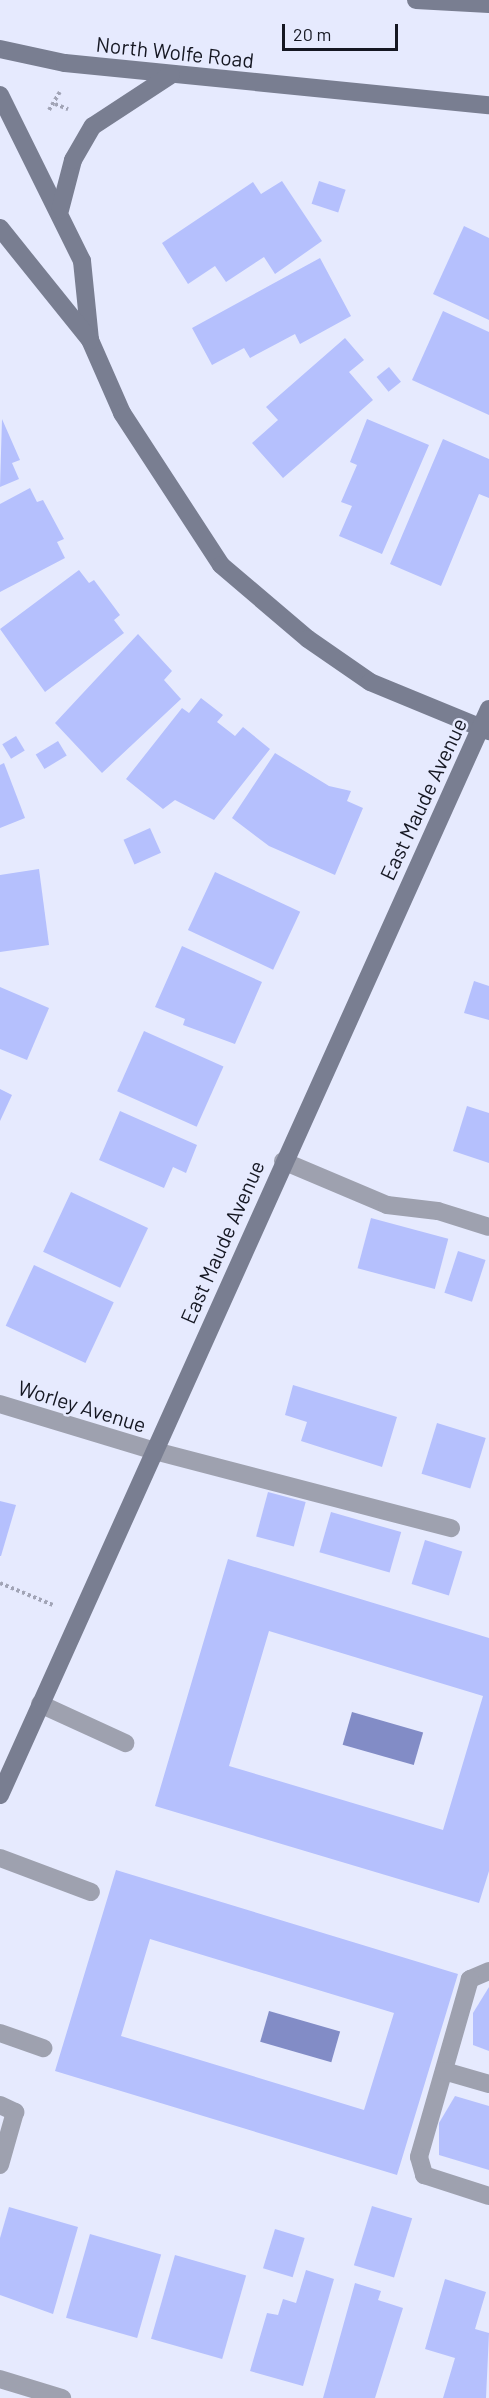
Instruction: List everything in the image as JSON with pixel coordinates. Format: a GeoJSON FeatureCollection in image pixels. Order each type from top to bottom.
{"type":"FeatureCollection","features":[{"type":"Feature","properties":{"kind":"main road"},"geometry":{"type":"LineString","coordinates":[[416,0],[489,4]]}},
{"type":"Feature","properties":{"kind":"main road","name":"North Wolfe Road"},"geometry":{"type":"LineString","coordinates":[[0,49],[171,75],[489,105]]}},
{"type":"Feature","properties":{"kind":"main road"},"geometry":{"type":"LineString","coordinates":[[60,210],[73,160],[93,126],[171,75]]}},
{"type":"Feature","properties":{"kind":"main road"},"geometry":{"type":"LineString","coordinates":[[0,95],[60,210],[82,261],[90,340]]}},
{"type":"Feature","properties":{"kind":"main road"},"geometry":{"type":"LineString","coordinates":[[0,228],[90,340],[122,413],[221,565],[308,639],[370,682],[485,729]]}},
{"type":"Feature","properties":{"kind":"main road","name":"East Maude Avenue"},"geometry":{"type":"LineString","coordinates":[[0,1795],[152,1450],[283,1161],[485,729],[489,709]]}},
{"type":"Feature","properties":{"kind":"street"},"geometry":{"type":"LineString","coordinates":[[283,1161],[387,1205],[438,1211],[489,1227]]}},
{"type":"Feature","properties":{"kind":"street","name":"Worley Avenue"},"geometry":{"type":"LineString","coordinates":[[0,1404],[152,1450],[451,1528]]}},
{"type":"Feature","properties":{"kind":"street"},"geometry":{"type":"LineString","coordinates":[[40,1704],[125,1743]]}},
{"type":"Feature","properties":{"kind":"street"},"geometry":{"type":"LineString","coordinates":[[0,1858],[91,1892]]}},
{"type":"Feature","properties":{"kind":"street"},"geometry":{"type":"LineString","coordinates":[[489,1971],[470,1979],[419,2157],[424,2175],[489,2196]]}},
{"type":"Feature","properties":{"kind":"street"},"geometry":{"type":"LineString","coordinates":[[0,2033],[43,2048]]}},
{"type":"Feature","properties":{"kind":"street"},"geometry":{"type":"LineString","coordinates":[[444,2071],[489,2084]]}},
{"type":"Feature","properties":{"kind":"street"},"geometry":{"type":"LineString","coordinates":[[0,2105],[15,2112],[0,2165]]}},
{"type":"Feature","properties":{"kind":"street"},"geometry":{"type":"LineString","coordinates":[[0,2379],[62,2398]]}},
{"type":"Feature","properties":{"kind":"path"},"geometry":{"type":"LineString","coordinates":[[49,110],[55,104],[61,88]]}},
{"type":"Feature","properties":{"kind":"path"},"geometry":{"type":"LineString","coordinates":[[55,104],[76,112]]}},
{"type":"Feature","properties":{"kind":"path"},"geometry":{"type":"LineString","coordinates":[[0,1583],[78,1616]]}},
{"type":"Feature","properties":{"kind":"water"},"geometry":{"type":"Polygon","coordinates":[[[352,1712],[423,1732],[414,1765],[343,1745],[352,1712]]]}},
{"type":"Feature","properties":{"kind":"water"},"geometry":{"type":"Polygon","coordinates":[[[269,2011],[340,2031],[331,2062],[260,2042],[269,2011]]]}},
{"type":"Feature","properties":{"kind":"building"},"geometry":{"type":"Polygon","coordinates":[[[282,181],[322,241],[275,274],[264,257],[226,282],[215,266],[188,284],[162,243],[253,182],[261,194],[282,181]]]}},
{"type":"Feature","properties":{"kind":"building"},"geometry":{"type":"Polygon","coordinates":[[[319,181],[346,190],[338,212],[312,204],[319,181]]]}},
{"type":"Feature","properties":{"kind":"building"},"geometry":{"type":"Polygon","coordinates":[[[464,226],[489,238],[489,320],[433,294],[464,226]]]}},
{"type":"Feature","properties":{"kind":"building"},"geometry":{"type":"Polygon","coordinates":[[[320,258],[351,316],[300,344],[295,334],[250,358],[244,348],[212,365],[192,328],[320,258]]]}},
{"type":"Feature","properties":{"kind":"building"},"geometry":{"type":"Polygon","coordinates":[[[443,311],[489,332],[489,415],[412,380],[443,311]]]}},
{"type":"Feature","properties":{"kind":"building"},"geometry":{"type":"Polygon","coordinates":[[[345,338],[364,360],[349,372],[373,400],[283,478],[252,443],[278,420],[266,407],[345,338]]]}},
{"type":"Feature","properties":{"kind":"building"},"geometry":{"type":"Polygon","coordinates":[[[389,367],[401,382],[389,392],[377,377],[389,367]]]}},
{"type":"Feature","properties":{"kind":"building"},"geometry":{"type":"Polygon","coordinates":[[[2,419],[20,460],[12,463],[19,479],[0,487],[2,419]]]}},
{"type":"Feature","properties":{"kind":"building"},"geometry":{"type":"Polygon","coordinates":[[[367,419],[429,445],[382,554],[339,536],[352,506],[341,502],[357,465],[350,462],[367,419]]]}},
{"type":"Feature","properties":{"kind":"building"},"geometry":{"type":"Polygon","coordinates":[[[443,439],[489,459],[489,498],[479,494],[441,586],[390,564],[443,439]]]}},
{"type":"Feature","properties":{"kind":"building"},"geometry":{"type":"Polygon","coordinates":[[[30,488],[37,502],[43,500],[64,539],[57,542],[65,558],[0,592],[0,504],[30,488]]]}},
{"type":"Feature","properties":{"kind":"building"},"geometry":{"type":"Polygon","coordinates":[[[79,570],[89,583],[94,580],[120,615],[114,620],[124,633],[45,692],[0,629],[79,570]]]}},
{"type":"Feature","properties":{"kind":"building"},"geometry":{"type":"Polygon","coordinates":[[[138,634],[172,671],[164,680],[181,699],[102,773],[55,723],[138,634]]]}},
{"type":"Feature","properties":{"kind":"building"},"geometry":{"type":"Polygon","coordinates":[[[201,698],[223,715],[217,722],[235,736],[243,727],[270,749],[214,820],[175,800],[163,809],[126,779],[182,708],[189,713],[201,698]]]}},
{"type":"Feature","properties":{"kind":"building"},"geometry":{"type":"Polygon","coordinates":[[[16,736],[25,751],[11,759],[2,744],[16,736]]]}},
{"type":"Feature","properties":{"kind":"building"},"geometry":{"type":"Polygon","coordinates":[[[58,741],[67,756],[44,769],[36,754],[58,741]]]}},
{"type":"Feature","properties":{"kind":"building"},"geometry":{"type":"Polygon","coordinates":[[[275,753],[329,786],[351,791],[347,801],[363,808],[335,875],[269,846],[232,818],[275,753]]]}},
{"type":"Feature","properties":{"kind":"building"},"geometry":{"type":"Polygon","coordinates":[[[4,763],[25,818],[0,828],[0,765],[4,763]]]}},
{"type":"Feature","properties":{"kind":"building"},"geometry":{"type":"Polygon","coordinates":[[[150,828],[161,853],[134,864],[124,840],[150,828]]]}},
{"type":"Feature","properties":{"kind":"building"},"geometry":{"type":"Polygon","coordinates":[[[39,869],[49,945],[0,952],[0,875],[39,869]]]}},
{"type":"Feature","properties":{"kind":"building"},"geometry":{"type":"Polygon","coordinates":[[[215,872],[300,912],[273,970],[188,930],[215,872]]]}},
{"type":"Feature","properties":{"kind":"building"},"geometry":{"type":"Polygon","coordinates":[[[182,946],[262,982],[235,1044],[183,1025],[185,1019],[155,1007],[182,946]]]}},
{"type":"Feature","properties":{"kind":"building"},"geometry":{"type":"Polygon","coordinates":[[[474,981],[489,986],[489,1020],[464,1013],[474,981]]]}},
{"type":"Feature","properties":{"kind":"building"},"geometry":{"type":"Polygon","coordinates":[[[0,987],[49,1008],[27,1060],[0,1049],[0,987]]]}},
{"type":"Feature","properties":{"kind":"building"},"geometry":{"type":"Polygon","coordinates":[[[144,1031],[223,1066],[197,1127],[117,1091],[144,1031]]]}},
{"type":"Feature","properties":{"kind":"building"},"geometry":{"type":"Polygon","coordinates":[[[0,1089],[12,1095],[0,1121],[0,1089]]]}},
{"type":"Feature","properties":{"kind":"building"},"geometry":{"type":"Polygon","coordinates":[[[467,1106],[489,1113],[489,1163],[453,1151],[467,1106]]]}},
{"type":"Feature","properties":{"kind":"building"},"geometry":{"type":"Polygon","coordinates":[[[120,1111],[197,1145],[186,1173],[173,1167],[164,1188],[99,1160],[120,1111]]]}},
{"type":"Feature","properties":{"kind":"building"},"geometry":{"type":"Polygon","coordinates":[[[71,1192],[148,1228],[120,1288],[43,1252],[71,1192]]]}},
{"type":"Feature","properties":{"kind":"building"},"geometry":{"type":"Polygon","coordinates":[[[371,1218],[448,1239],[435,1289],[358,1268],[371,1218]]]}},
{"type":"Feature","properties":{"kind":"building"},"geometry":{"type":"Polygon","coordinates":[[[458,1251],[486,1260],[472,1302],[444,1293],[458,1251]]]}},
{"type":"Feature","properties":{"kind":"building"},"geometry":{"type":"Polygon","coordinates":[[[34,1265],[114,1302],[85,1363],[6,1326],[34,1265]]]}},
{"type":"Feature","properties":{"kind":"building"},"geometry":{"type":"Polygon","coordinates":[[[293,1385],[397,1417],[382,1467],[301,1441],[307,1422],[285,1415],[293,1385]]]}},
{"type":"Feature","properties":{"kind":"building"},"geometry":{"type":"Polygon","coordinates":[[[437,1423],[486,1438],[470,1489],[422,1474],[437,1423]]]}},
{"type":"Feature","properties":{"kind":"building"},"geometry":{"type":"Polygon","coordinates":[[[268,1492],[306,1502],[294,1547],[256,1536],[268,1492]]]}},
{"type":"Feature","properties":{"kind":"building"},"geometry":{"type":"Polygon","coordinates":[[[0,1501],[16,1505],[1,1556],[0,1556],[0,1501]]]}},
{"type":"Feature","properties":{"kind":"building"},"geometry":{"type":"Polygon","coordinates":[[[331,1512],[401,1532],[390,1572],[319,1552],[331,1512]]]}},
{"type":"Feature","properties":{"kind":"building"},"geometry":{"type":"Polygon","coordinates":[[[425,1540],[462,1551],[449,1595],[412,1584],[425,1540]]]}},
{"type":"Feature","properties":{"kind":"building"},"geometry":{"type":"Polygon","coordinates":[[[228,1559],[489,1638],[489,1871],[479,1903],[155,1806],[228,1559]],[[269,1631],[229,1766],[443,1830],[483,1696],[269,1631]]]}},
{"type":"Feature","properties":{"kind":"building"},"geometry":{"type":"Polygon","coordinates":[[[116,1870],[458,1974],[397,2175],[55,2071],[116,1870]],[[150,1939],[121,2036],[364,2110],[394,2013],[150,1939]]]}},
{"type":"Feature","properties":{"kind":"building"},"geometry":{"type":"Polygon","coordinates":[[[489,1987],[489,2051],[473,2045],[473,2013],[489,1987]]]}},
{"type":"Feature","properties":{"kind":"building"},"geometry":{"type":"Polygon","coordinates":[[[455,2096],[489,2106],[489,2170],[439,2155],[439,2123],[455,2096]]]}},
{"type":"Feature","properties":{"kind":"building"},"geometry":{"type":"Polygon","coordinates":[[[372,2206],[412,2218],[394,2278],[354,2265],[372,2206]]]}},
{"type":"Feature","properties":{"kind":"building"},"geometry":{"type":"Polygon","coordinates":[[[9,2207],[78,2227],[53,2314],[0,2295],[0,2238],[9,2207]]]}},
{"type":"Feature","properties":{"kind":"building"},"geometry":{"type":"Polygon","coordinates":[[[275,2229],[305,2238],[293,2277],[263,2268],[275,2229]]]}},
{"type":"Feature","properties":{"kind":"building"},"geometry":{"type":"Polygon","coordinates":[[[90,2234],[161,2254],[137,2338],[66,2318],[90,2234]]]}},
{"type":"Feature","properties":{"kind":"building"},"geometry":{"type":"Polygon","coordinates":[[[175,2255],[246,2275],[222,2359],[151,2339],[175,2255]]]}},
{"type":"Feature","properties":{"kind":"building"},"geometry":{"type":"Polygon","coordinates":[[[306,2270],[334,2279],[303,2386],[250,2371],[267,2313],[278,2315],[283,2299],[296,2303],[306,2270]]]}},
{"type":"Feature","properties":{"kind":"building"},"geometry":{"type":"Polygon","coordinates":[[[445,2279],[486,2292],[475,2329],[489,2333],[486,2398],[443,2398],[455,2358],[425,2349],[445,2279]]]}},
{"type":"Feature","properties":{"kind":"building"},"geometry":{"type":"Polygon","coordinates":[[[355,2283],[381,2291],[378,2300],[403,2308],[375,2398],[323,2398],[355,2283]]]}}]}
